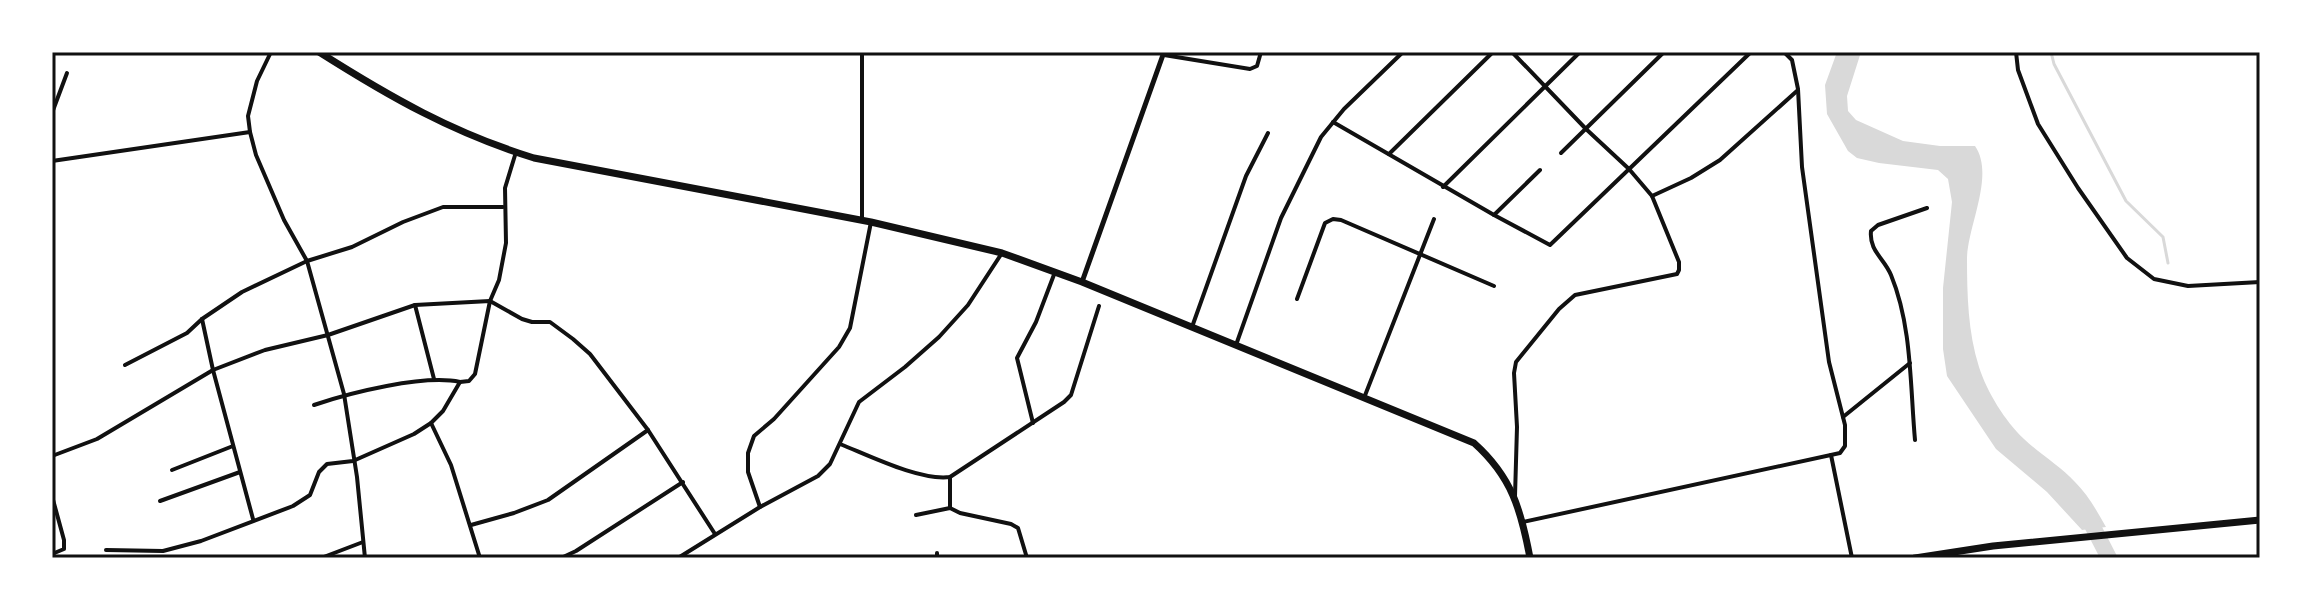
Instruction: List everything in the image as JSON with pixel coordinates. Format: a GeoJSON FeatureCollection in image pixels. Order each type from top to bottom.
{"type":"FeatureCollection","features":[{"type":"Feature","properties":{"kind":"highway"},"geometry":{"type":"LineString","coordinates":[[319,52],[388,95],[447,125],[516,152],[866,221],[1002,253],[1082,282],[1474,443],[1497,466],[1515,496],[1530,558]]}},
{"type":"Feature","properties":{"kind":"highway"},"geometry":{"type":"LineString","coordinates":[[1915,558],[1993,546],[2260,520]]}},
{"type":"Feature","properties":{"kind":"street"},"geometry":{"type":"LineString","coordinates":[[271,52],[257,81],[248,116],[250,132],[256,155],[284,220],[307,261],[344,394],[365,558]]}},
{"type":"Feature","properties":{"kind":"street"},"geometry":{"type":"LineString","coordinates":[[760,507],[748,472],[748,453],[754,436],[774,419],[839,347],[850,328],[866,221],[862,52]]}},
{"type":"Feature","properties":{"kind":"street"},"geometry":{"type":"LineString","coordinates":[[1082,282],[1164,53],[1250,69],[1257,66],[1261,52]]}},
{"type":"Feature","properties":{"kind":"street"},"geometry":{"type":"LineString","coordinates":[[1236,345],[1281,218],[1321,137],[1403,52]]}},
{"type":"Feature","properties":{"kind":"street"},"geometry":{"type":"LineString","coordinates":[[1389,155],[1493,52]]}},
{"type":"Feature","properties":{"kind":"street"},"geometry":{"type":"LineString","coordinates":[[1512,52],[1652,196],[1679,262],[1677,274],[1575,295],[1559,309],[1516,362],[1515,496]]}},
{"type":"Feature","properties":{"kind":"street"},"geometry":{"type":"LineString","coordinates":[[1443,187],[1580,52]]}},
{"type":"Feature","properties":{"kind":"street"},"geometry":{"type":"LineString","coordinates":[[1561,153],[1664,52]]}},
{"type":"Feature","properties":{"kind":"street"},"geometry":{"type":"LineString","coordinates":[[1333,122],[1550,245],[1751,52]]}},
{"type":"Feature","properties":{"kind":"street"},"geometry":{"type":"LineString","coordinates":[[1784,52],[1792,60]]}},
{"type":"Feature","properties":{"kind":"street"},"geometry":{"type":"LineString","coordinates":[[1523,522],[1840,453],[1845,446],[1845,425],[1829,362],[1804,182],[1798,89],[1792,52]]}},
{"type":"Feature","properties":{"kind":"street"},"geometry":{"type":"LineString","coordinates":[[2016,52],[2018,70],[2038,124],[2127,258],[2154,279],[2188,286],[2260,282]]}},
{"type":"Feature","properties":{"kind":"street"},"geometry":{"type":"LineString","coordinates":[[52,113],[67,73]]}},
{"type":"Feature","properties":{"kind":"street"},"geometry":{"type":"LineString","coordinates":[[1652,196],[1720,160],[1798,89]]}},
{"type":"Feature","properties":{"kind":"street"},"geometry":{"type":"LineString","coordinates":[[52,161],[250,132]]}},
{"type":"Feature","properties":{"kind":"street"},"geometry":{"type":"LineString","coordinates":[[1192,327],[1246,176],[1268,133]]}},
{"type":"Feature","properties":{"kind":"street"},"geometry":{"type":"LineString","coordinates":[[314,405],[344,394],[434,379],[469,381],[475,374],[506,243],[505,188],[516,152]]}},
{"type":"Feature","properties":{"kind":"street"},"geometry":{"type":"LineString","coordinates":[[1494,215],[1540,170]]}},
{"type":"Feature","properties":{"kind":"street"},"geometry":{"type":"LineString","coordinates":[[125,365],[187,333],[242,292],[307,261],[352,247],[443,207],[504,207]]}},
{"type":"Feature","properties":{"kind":"street"},"geometry":{"type":"LineString","coordinates":[[1915,440],[1910,363],[1902,310],[1890,272],[1870,240],[1871,231],[1878,225],[1927,208]]}},
{"type":"Feature","properties":{"kind":"street"},"geometry":{"type":"LineString","coordinates":[[1297,299],[1325,223],[1333,219],[1494,286]]}},
{"type":"Feature","properties":{"kind":"street"},"geometry":{"type":"LineString","coordinates":[[1364,398],[1434,219]]}},
{"type":"Feature","properties":{"kind":"street"},"geometry":{"type":"LineString","coordinates":[[678,558],[760,507],[818,476],[830,464],[859,402],[939,337],[968,305],[1002,253]]}},
{"type":"Feature","properties":{"kind":"street"},"geometry":{"type":"LineString","coordinates":[[1033,423],[1017,358],[1036,322],[1055,272]]}},
{"type":"Feature","properties":{"kind":"street"},"geometry":{"type":"LineString","coordinates":[[52,456],[97,439],[213,370],[265,350],[328,335],[415,305],[490,301],[522,319],[550,322],[590,354],[648,430],[715,534]]}},
{"type":"Feature","properties":{"kind":"street"},"geometry":{"type":"LineString","coordinates":[[415,305],[434,379]]}},
{"type":"Feature","properties":{"kind":"street"},"geometry":{"type":"LineString","coordinates":[[840,444],[920,475],[940,479],[950,477],[1071,395],[1099,306]]}},
{"type":"Feature","properties":{"kind":"street"},"geometry":{"type":"LineString","coordinates":[[202,319],[253,519]]}},
{"type":"Feature","properties":{"kind":"street"},"geometry":{"type":"LineString","coordinates":[[1843,418],[1910,363]]}},
{"type":"Feature","properties":{"kind":"street"},"geometry":{"type":"LineString","coordinates":[[106,550],[163,551],[201,541],[293,506],[310,495],[319,472],[327,464],[353,461],[403,440],[431,423],[443,411],[460,382]]}},
{"type":"Feature","properties":{"kind":"street"},"geometry":{"type":"LineString","coordinates":[[431,423],[451,465],[480,558]]}},
{"type":"Feature","properties":{"kind":"street"},"geometry":{"type":"LineString","coordinates":[[471,525],[548,500],[648,430]]}},
{"type":"Feature","properties":{"kind":"street"},"geometry":{"type":"LineString","coordinates":[[172,470],[233,446]]}},
{"type":"Feature","properties":{"kind":"street"},"geometry":{"type":"LineString","coordinates":[[1831,455],[1852,558]]}},
{"type":"Feature","properties":{"kind":"street"},"geometry":{"type":"LineString","coordinates":[[160,501],[240,472]]}},
{"type":"Feature","properties":{"kind":"street"},"geometry":{"type":"LineString","coordinates":[[950,477],[950,508]]}},
{"type":"Feature","properties":{"kind":"street"},"geometry":{"type":"LineString","coordinates":[[561,558],[683,482]]}},
{"type":"Feature","properties":{"kind":"street"},"geometry":{"type":"LineString","coordinates":[[52,496],[64,549],[52,554]]}},
{"type":"Feature","properties":{"kind":"street"},"geometry":{"type":"LineString","coordinates":[[916,515],[950,508],[1011,524],[1018,528],[1027,558]]}},
{"type":"Feature","properties":{"kind":"street"},"geometry":{"type":"LineString","coordinates":[[321,558],[363,542]]}},
{"type":"Feature","properties":{"kind":"shaded area"},"geometry":{"type":"Polygon","coordinates":[[[1837,52],[1861,52],[1847,96],[1848,111],[1856,120],[1903,141],[1940,146],[1975,146],[1980,158],[1982,185],[1968,245],[1967,272],[1970,327],[1982,377],[2010,424],[2080,487],[2106,527],[2082,530],[2047,492],[1996,449],[1947,376],[1943,349],[1943,288],[1952,202],[1948,179],[1938,170],[1879,163],[1857,158],[1848,151],[1827,114],[1825,85],[1837,52]]]}},
{"type":"Feature","properties":{"kind":"waterway"},"geometry":{"type":"LineString","coordinates":[[2051,52],[2054,64],[2126,201],[2163,237],[2168,263]]}},
{"type":"Feature","properties":{"kind":"waterway"},"geometry":{"type":"LineString","coordinates":[[2081,511],[2109,558]]}}]}
